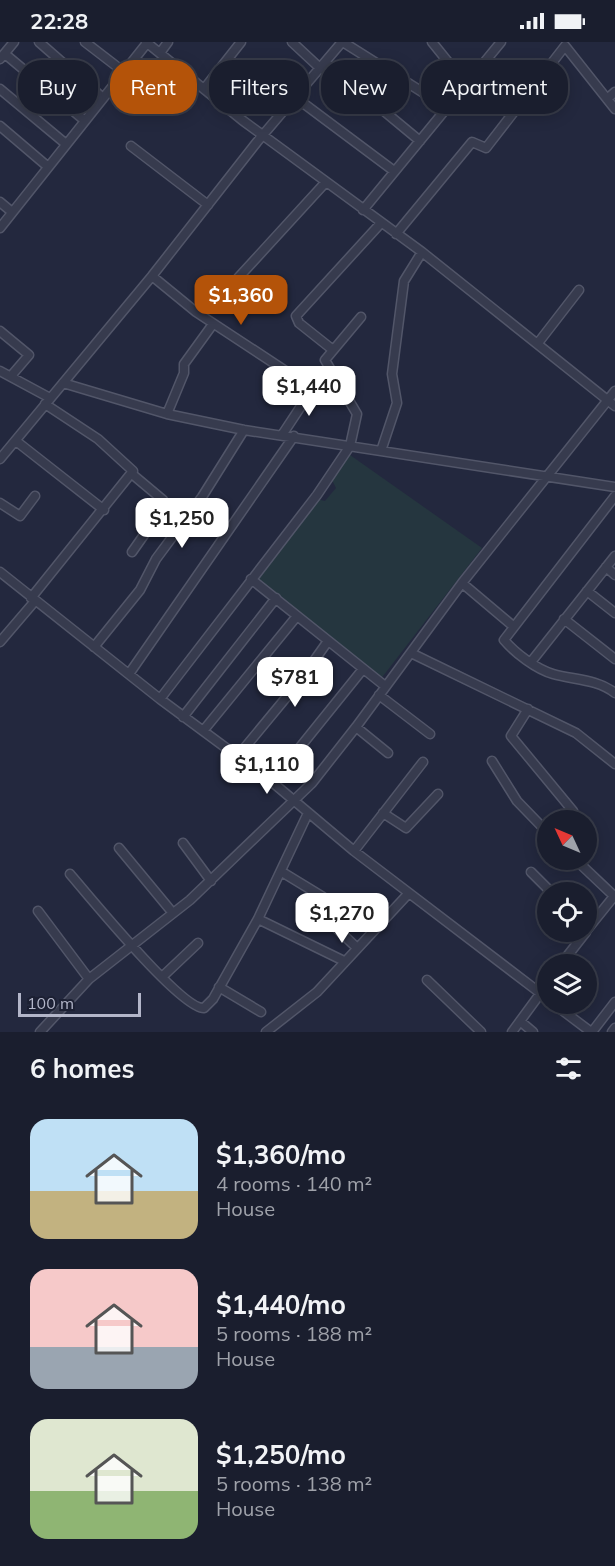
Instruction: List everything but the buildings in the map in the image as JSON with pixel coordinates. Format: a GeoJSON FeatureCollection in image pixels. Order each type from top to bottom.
{"type":"FeatureCollection","features":[{"type":"Feature","properties":{"kind":"street"},"geometry":{"type":"LineString","coordinates":[[14,42],[2,56],[84,120]]}},
{"type":"Feature","properties":{"kind":"street"},"geometry":{"type":"LineString","coordinates":[[39,42],[103,98]]}},
{"type":"Feature","properties":{"kind":"street"},"geometry":{"type":"LineString","coordinates":[[85,42],[110,61]]}},
{"type":"Feature","properties":{"kind":"street"},"geometry":{"type":"LineString","coordinates":[[160,53],[168,42]]}},
{"type":"Feature","properties":{"kind":"street"},"geometry":{"type":"LineString","coordinates":[[204,89],[241,42]]}},
{"type":"Feature","properties":{"kind":"street"},"geometry":{"type":"LineString","coordinates":[[292,42],[321,64]]}},
{"type":"Feature","properties":{"kind":"street"},"geometry":{"type":"LineString","coordinates":[[329,60],[343,42],[421,91]]}},
{"type":"Feature","properties":{"kind":"street"},"geometry":{"type":"LineString","coordinates":[[432,42],[446,60]]}},
{"type":"Feature","properties":{"kind":"street"},"geometry":{"type":"LineString","coordinates":[[485,60],[501,42]]}},
{"type":"Feature","properties":{"kind":"street"},"geometry":{"type":"LineString","coordinates":[[133,60],[146,43],[160,53],[325,183],[422,252],[611,403]]}},
{"type":"Feature","properties":{"kind":"street"},"geometry":{"type":"LineString","coordinates":[[396,234],[472,142],[486,147],[565,46],[615,109]]}},
{"type":"Feature","properties":{"kind":"street"},"geometry":{"type":"LineString","coordinates":[[309,82],[321,69]]}},
{"type":"Feature","properties":{"kind":"street"},"geometry":{"type":"LineString","coordinates":[[0,89],[66,144]]}},
{"type":"Feature","properties":{"kind":"street"},"geometry":{"type":"LineString","coordinates":[[0,228],[110,89]]}},
{"type":"Feature","properties":{"kind":"street"},"geometry":{"type":"LineString","coordinates":[[607,99],[615,92]]}},
{"type":"Feature","properties":{"kind":"street"},"geometry":{"type":"LineString","coordinates":[[309,107],[394,171]]}},
{"type":"Feature","properties":{"kind":"street"},"geometry":{"type":"LineString","coordinates":[[0,459],[152,276],[281,114]]}},
{"type":"Feature","properties":{"kind":"street"},"geometry":{"type":"LineString","coordinates":[[385,114],[420,141]]}},
{"type":"Feature","properties":{"kind":"street"},"geometry":{"type":"LineString","coordinates":[[363,210],[441,114]]}},
{"type":"Feature","properties":{"kind":"street"},"geometry":{"type":"LineString","coordinates":[[0,126],[47,166]]}},
{"type":"Feature","properties":{"kind":"street"},"geometry":{"type":"LineString","coordinates":[[131,146],[208,205]]}},
{"type":"Feature","properties":{"kind":"street"},"geometry":{"type":"LineString","coordinates":[[238,278],[325,183]]}},
{"type":"Feature","properties":{"kind":"street"},"geometry":{"type":"LineString","coordinates":[[0,202],[12,212]]}},
{"type":"Feature","properties":{"kind":"street"},"geometry":{"type":"LineString","coordinates":[[333,350],[299,323],[296,316],[381,223]]}},
{"type":"Feature","properties":{"kind":"street"},"geometry":{"type":"LineString","coordinates":[[381,451],[398,403],[392,374],[404,280],[422,252]]}},
{"type":"Feature","properties":{"kind":"street"},"geometry":{"type":"LineString","coordinates":[[152,276],[213,324],[310,387],[311,391],[282,435]]}},
{"type":"Feature","properties":{"kind":"street"},"geometry":{"type":"LineString","coordinates":[[538,343],[579,290]]}},
{"type":"Feature","properties":{"kind":"street"},"geometry":{"type":"LineString","coordinates":[[160,699],[317,495],[350,446],[357,416],[325,360],[361,317]]}},
{"type":"Feature","properties":{"kind":"street"},"geometry":{"type":"LineString","coordinates":[[167,414],[184,373],[184,364],[213,324]]}},
{"type":"Feature","properties":{"kind":"street"},"geometry":{"type":"LineString","coordinates":[[0,331],[29,355],[11,376]]}},
{"type":"Feature","properties":{"kind":"street"},"geometry":{"type":"LineString","coordinates":[[0,371],[47,401],[133,468],[132,474],[0,642]]}},
{"type":"Feature","properties":{"kind":"street"},"geometry":{"type":"LineString","coordinates":[[63,383],[167,414],[244,430],[615,487]]}},
{"type":"Feature","properties":{"kind":"street"},"geometry":{"type":"LineString","coordinates":[[40,1032],[89,979],[211,881],[321,772],[462,583],[611,403],[615,391]]}},
{"type":"Feature","properties":{"kind":"street"},"geometry":{"type":"LineString","coordinates":[[94,647],[140,590],[156,559],[202,497],[244,430]]}},
{"type":"Feature","properties":{"kind":"street"},"geometry":{"type":"LineString","coordinates":[[129,674],[294,436]]}},
{"type":"Feature","properties":{"kind":"street"},"geometry":{"type":"LineString","coordinates":[[16,441],[104,510]]}},
{"type":"Feature","properties":{"kind":"street"},"geometry":{"type":"LineString","coordinates":[[132,474],[163,500],[165,505],[132,552]]}},
{"type":"Feature","properties":{"kind":"street"},"geometry":{"type":"LineString","coordinates":[[0,503],[20,516],[36,496]]}},
{"type":"Feature","properties":{"kind":"street"},"geometry":{"type":"LineString","coordinates":[[614,691],[597,683],[548,672],[531,662],[504,640],[615,496]]}},
{"type":"Feature","properties":{"kind":"street"},"geometry":{"type":"LineString","coordinates":[[531,662],[615,555]]}},
{"type":"Feature","properties":{"kind":"street"},"geometry":{"type":"LineString","coordinates":[[606,567],[615,575]]}},
{"type":"Feature","properties":{"kind":"street"},"geometry":{"type":"LineString","coordinates":[[0,573],[183,717],[272,782],[354,851],[537,991]]}},
{"type":"Feature","properties":{"kind":"street"},"geometry":{"type":"LineString","coordinates":[[251,579],[385,686]]}},
{"type":"Feature","properties":{"kind":"street"},"geometry":{"type":"LineString","coordinates":[[462,583],[513,626]]}},
{"type":"Feature","properties":{"kind":"street"},"geometry":{"type":"LineString","coordinates":[[587,591],[615,614]]}},
{"type":"Feature","properties":{"kind":"street"},"geometry":{"type":"LineString","coordinates":[[183,717],[276,598]]}},
{"type":"Feature","properties":{"kind":"street"},"geometry":{"type":"LineString","coordinates":[[203,731],[297,616]]}},
{"type":"Feature","properties":{"kind":"street"},"geometry":{"type":"LineString","coordinates":[[564,619],[615,659]]}},
{"type":"Feature","properties":{"kind":"street"},"geometry":{"type":"LineString","coordinates":[[237,757],[328,641]]}},
{"type":"Feature","properties":{"kind":"street"},"geometry":{"type":"LineString","coordinates":[[411,653],[576,733],[615,764]]}},
{"type":"Feature","properties":{"kind":"street"},"geometry":{"type":"LineString","coordinates":[[272,782],[363,669]]}},
{"type":"Feature","properties":{"kind":"street"},"geometry":{"type":"LineString","coordinates":[[379,695],[430,734]]}},
{"type":"Feature","properties":{"kind":"street"},"geometry":{"type":"LineString","coordinates":[[528,709],[511,736],[572,810]]}},
{"type":"Feature","properties":{"kind":"street"},"geometry":{"type":"LineString","coordinates":[[356,727],[388,753]]}},
{"type":"Feature","properties":{"kind":"street"},"geometry":{"type":"LineString","coordinates":[[492,760],[528,815],[537,823]]}},
{"type":"Feature","properties":{"kind":"street"},"geometry":{"type":"LineString","coordinates":[[354,851],[423,762]]}},
{"type":"Feature","properties":{"kind":"street"},"geometry":{"type":"LineString","coordinates":[[383,813],[406,828],[438,794]]}},
{"type":"Feature","properties":{"kind":"street"},"geometry":{"type":"LineString","coordinates":[[70,874],[131,946],[192,1005],[199,1009],[207,1006],[258,919],[308,813]]}},
{"type":"Feature","properties":{"kind":"street"},"geometry":{"type":"LineString","coordinates":[[183,843],[211,881]]}},
{"type":"Feature","properties":{"kind":"street"},"geometry":{"type":"LineString","coordinates":[[119,849],[172,912]]}},
{"type":"Feature","properties":{"kind":"street"},"geometry":{"type":"LineString","coordinates":[[587,870],[614,896],[597,917]]}},
{"type":"Feature","properties":{"kind":"street"},"geometry":{"type":"LineString","coordinates":[[282,872],[323,897]]}},
{"type":"Feature","properties":{"kind":"street"},"geometry":{"type":"LineString","coordinates":[[531,872],[541,882]]}},
{"type":"Feature","properties":{"kind":"street"},"geometry":{"type":"LineString","coordinates":[[266,1032],[317,992],[356,947],[409,893]]}},
{"type":"Feature","properties":{"kind":"street"},"geometry":{"type":"LineString","coordinates":[[38,911],[89,979]]}},
{"type":"Feature","properties":{"kind":"street"},"geometry":{"type":"LineString","coordinates":[[258,919],[344,961]]}},
{"type":"Feature","properties":{"kind":"street"},"geometry":{"type":"LineString","coordinates":[[331,923],[356,947]]}},
{"type":"Feature","properties":{"kind":"street"},"geometry":{"type":"LineString","coordinates":[[569,954],[578,942]]}},
{"type":"Feature","properties":{"kind":"street"},"geometry":{"type":"LineString","coordinates":[[162,977],[198,944]]}},
{"type":"Feature","properties":{"kind":"street"},"geometry":{"type":"LineString","coordinates":[[428,980],[481,1032]]}},
{"type":"Feature","properties":{"kind":"street"},"geometry":{"type":"LineString","coordinates":[[219,987],[261,1012]]}},
{"type":"Feature","properties":{"kind":"street"},"geometry":{"type":"LineString","coordinates":[[567,1014],[591,1032],[615,1002]]}},
{"type":"Feature","properties":{"kind":"street"},"geometry":{"type":"LineString","coordinates":[[512,1032],[537,1003]]}},
{"type":"Feature","properties":{"kind":"street"},"geometry":{"type":"LineString","coordinates":[[520,1021],[533,1032]]}},
{"type":"Feature","properties":{"kind":"street"},"geometry":{"type":"LineString","coordinates":[[612,1032],[615,1028]]}},
{"type":"Feature","properties":{"kind":"shaded area"},"geometry":{"type":"Polygon","coordinates":[[[350,455],[482,548],[380,680],[255,578],[316,499],[325,501],[336,488],[331,478],[350,455]]]}}]}
